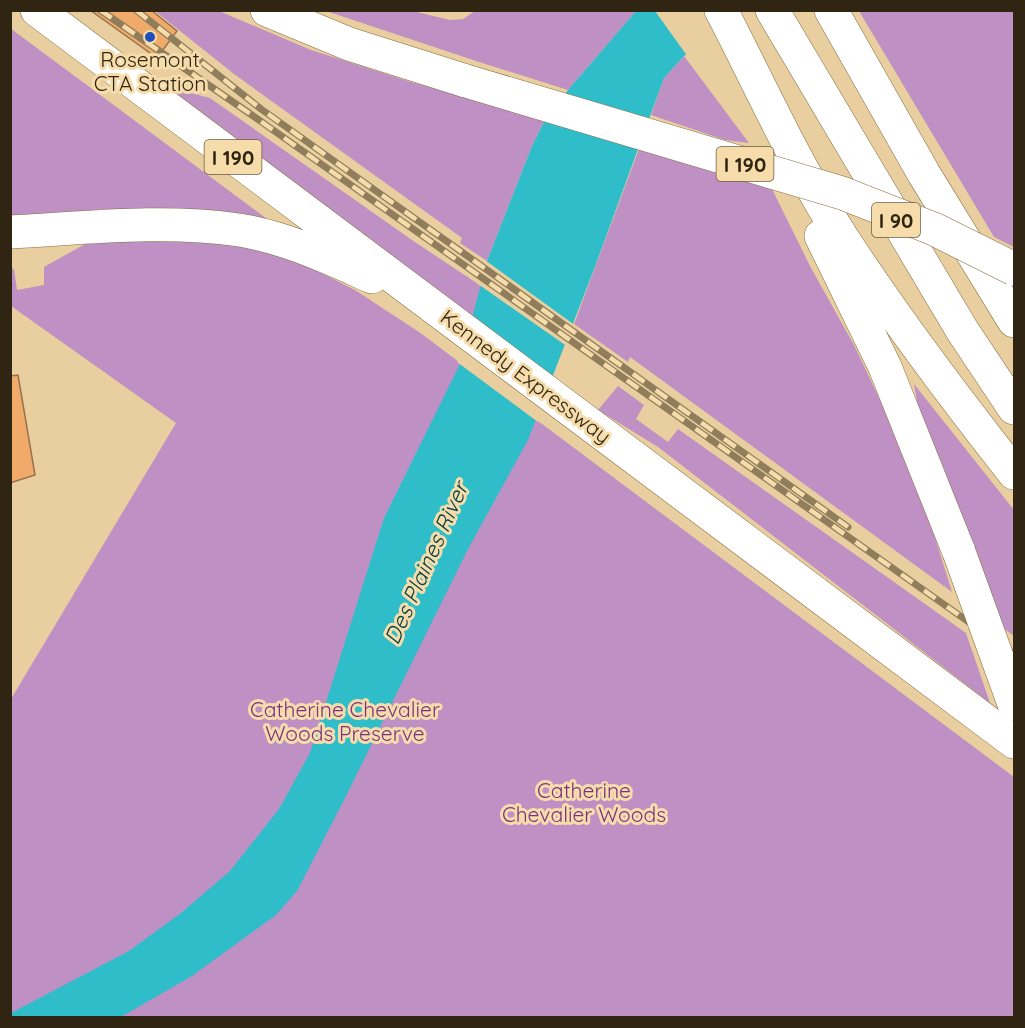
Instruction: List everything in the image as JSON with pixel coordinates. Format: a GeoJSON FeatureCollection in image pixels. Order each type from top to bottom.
{"type":"FeatureCollection","features":[{"type":"Feature","properties":{"kind":"highway","name":"Kennedy Expressway"},"geometry":{"type":"LineString","coordinates":[[37,10],[1014,742]]}},
{"type":"Feature","properties":{"kind":"highway","name":"I 190"},"geometry":{"type":"LineString","coordinates":[[267,10],[349,44],[842,193],[934,229],[1014,269]]}},
{"type":"Feature","properties":{"kind":"highway","name":"I 90"},"geometry":{"type":"LineString","coordinates":[[702,10],[746,57]]}},
{"type":"Feature","properties":{"kind":"highway","name":"I 90"},"geometry":{"type":"LineString","coordinates":[[721,10],[792,152],[842,238],[954,396],[1014,473]]}},
{"type":"Feature","properties":{"kind":"highway","name":"I 90"},"geometry":{"type":"LineString","coordinates":[[831,10],[924,174],[1014,321]]}},
{"type":"Feature","properties":{"kind":"highway","name":"I 90"},"geometry":{"type":"LineString","coordinates":[[777,20],[962,330],[1014,408]]}},
{"type":"Feature","properties":{"kind":"highway"},"geometry":{"type":"LineString","coordinates":[[792,152],[816,225],[885,367],[959,552],[1014,704]]}},
{"type":"Feature","properties":{"kind":"highway"},"geometry":{"type":"LineString","coordinates":[[10,232],[145,225],[200,226],[241,230],[317,253],[430,304]]}},
{"type":"Feature","properties":{"kind":"green space"},"geometry":{"type":"Polygon","coordinates":[[[155,11],[219,11],[311,50],[411,82],[545,120],[532,146],[487,261],[460,243],[462,238],[234,74],[155,11]]]}},
{"type":"Feature","properties":{"kind":"green space"},"geometry":{"type":"Polygon","coordinates":[[[326,11],[413,11],[450,20],[463,19],[475,11],[636,11],[568,90],[326,11]]]}},
{"type":"Feature","properties":{"kind":"green space"},"geometry":{"type":"Polygon","coordinates":[[[859,11],[1014,11],[1014,247],[994,237],[859,11]]]}},
{"type":"Feature","properties":{"kind":"green space"},"geometry":{"type":"Polygon","coordinates":[[[10,28],[267,219],[266,223],[209,212],[104,209],[11,217],[10,28]]]}},
{"type":"Feature","properties":{"kind":"green space"},"geometry":{"type":"Polygon","coordinates":[[[684,56],[749,143],[725,140],[651,115],[664,78],[684,56]]]}},
{"type":"Feature","properties":{"kind":"green space"},"geometry":{"type":"Polygon","coordinates":[[[168,87],[210,98],[481,286],[473,316],[168,87]]]}},
{"type":"Feature","properties":{"kind":"green space"},"geometry":{"type":"Polygon","coordinates":[[[639,149],[772,189],[811,268],[854,345],[882,404],[934,534],[952,592],[630,357],[628,362],[574,324],[639,149]]]}},
{"type":"Feature","properties":{"kind":"green space","name":"Catherine Chevalier Woods Preserve"},"geometry":{"type":"Polygon","coordinates":[[[94,239],[202,240],[262,250],[311,268],[355,290],[419,332],[1014,777],[1014,1017],[11,1017],[11,699],[176,423],[11,306],[11,268],[14,269],[17,290],[44,285],[44,267],[94,239]]]}},
{"type":"Feature","properties":{"kind":"green space"},"geometry":{"type":"Polygon","coordinates":[[[914,384],[1014,510],[1014,636],[999,625],[974,548],[941,461],[919,413],[914,384]]]}},
{"type":"Feature","properties":{"kind":"green space"},"geometry":{"type":"Polygon","coordinates":[[[618,386],[644,405],[636,419],[668,442],[678,429],[966,633],[990,703],[658,447],[598,410],[618,386]]]}},
{"type":"Feature","properties":{"kind":"water","name":"Des Plaines River"},"geometry":{"type":"Polygon","coordinates":[[[636,11],[740,11],[684,56],[664,78],[528,440],[468,549],[297,891],[276,915],[192,976],[121,1017],[11,1018],[11,1013],[129,951],[181,913],[230,871],[279,809],[310,753],[384,518],[460,364],[487,261],[532,146],[545,120],[568,90],[636,11]]]}},
{"type":"Feature","properties":{"kind":"pier"},"geometry":{"type":"Polygon","coordinates":[[[743,10],[688,57],[655,11],[743,10]]]}},
{"type":"Feature","properties":{"kind":"pier"},"geometry":{"type":"Polygon","coordinates":[[[485,260],[576,326],[568,347],[478,284],[485,260]]]}},
{"type":"Feature","properties":{"kind":"pier"},"geometry":{"type":"Polygon","coordinates":[[[470,314],[556,378],[538,422],[457,362],[470,314]]]}},
{"type":"Feature","properties":{"kind":"building","name":"Rosemont CTA Station"},"geometry":{"type":"Polygon","coordinates":[[[90,10],[151,10],[177,31],[157,58],[90,10]]]}},
{"type":"Feature","properties":{"kind":"building"},"geometry":{"type":"Polygon","coordinates":[[[18,375],[35,475],[10,483],[10,376],[18,375]]]}},
{"type":"Feature","properties":{"kind":"railway"},"geometry":{"type":"LineString","coordinates":[[100,10],[1014,654]]}},
{"type":"Feature","properties":{"kind":"railway"},"geometry":{"type":"LineString","coordinates":[[136,10],[261,109],[848,527]]}},
{"type":"Feature","properties":{"kind":"place","name":"Rosemont CTA Station"},"geometry":{"type":"Point","coordinates":[150,37]}},
{"type":"Feature","properties":{"kind":"park label","name":"Catherine Chevalier Woods"},"geometry":{"type":"Point","coordinates":[584,802]}}]}
